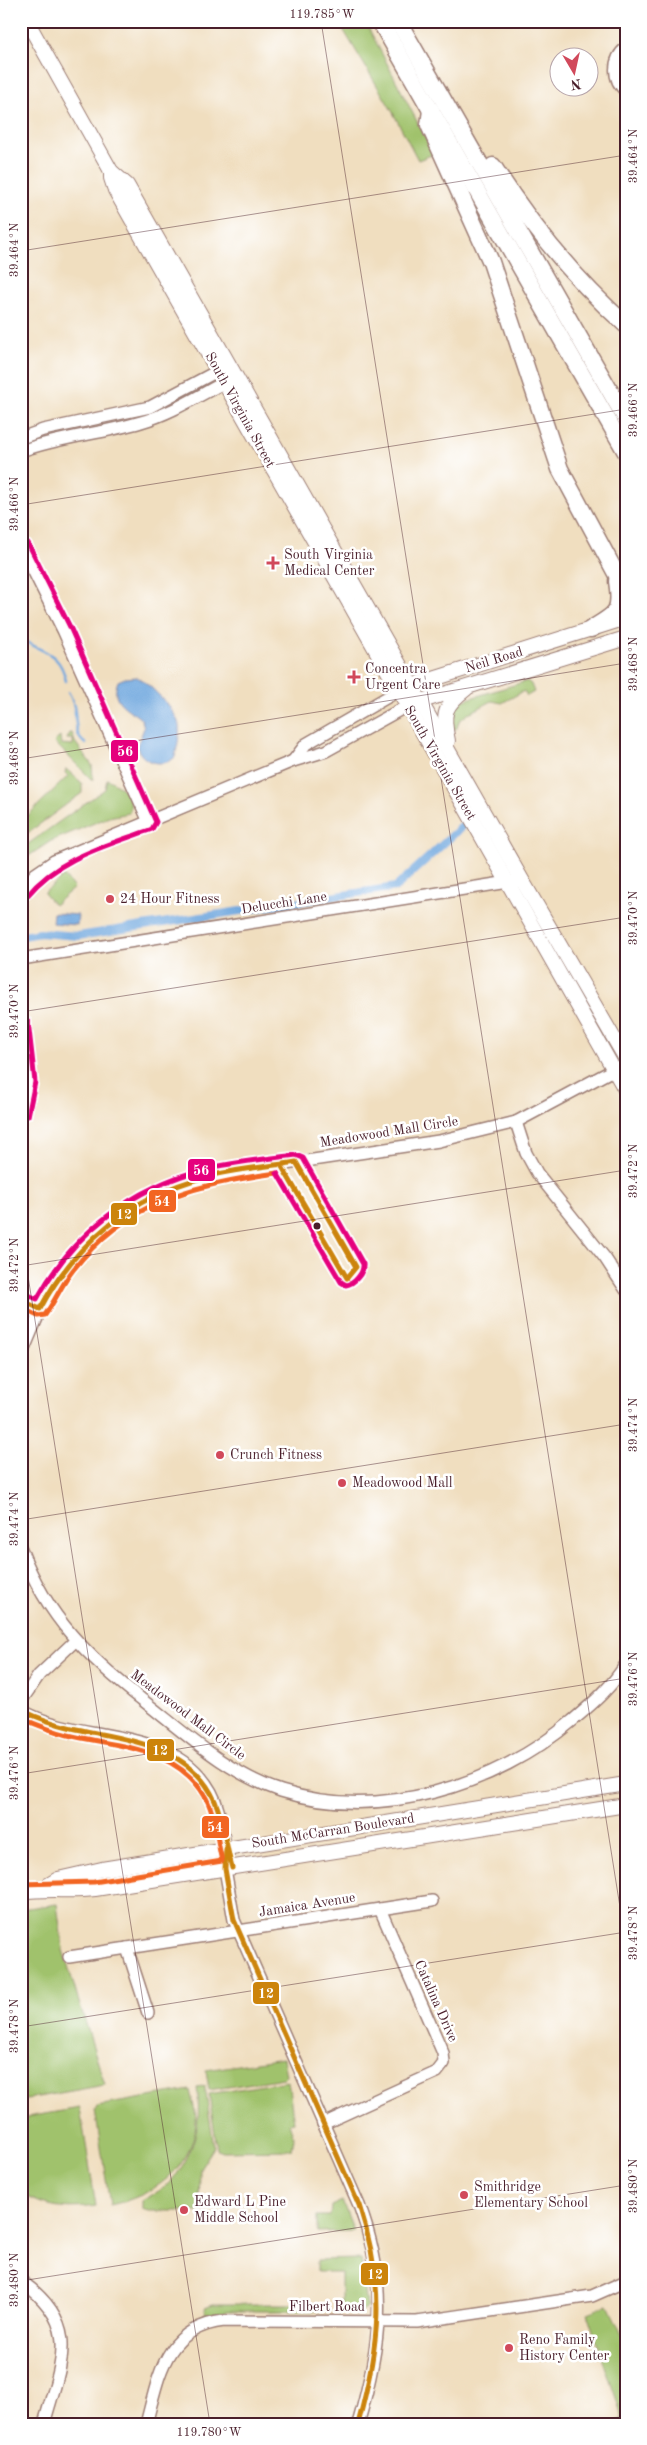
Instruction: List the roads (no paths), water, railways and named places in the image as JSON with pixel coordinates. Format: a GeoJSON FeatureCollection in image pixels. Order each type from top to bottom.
{"type":"FeatureCollection","features":[{"type":"Feature","properties":{"kind":"highway"},"geometry":{"type":"LineString","coordinates":[[380,21],[438,107],[626,419]]}},
{"type":"Feature","properties":{"kind":"highway"},"geometry":{"type":"LineString","coordinates":[[398,21],[438,107],[626,452]]}},
{"type":"Feature","properties":{"kind":"highway"},"geometry":{"type":"LineString","coordinates":[[438,107],[470,128],[524,212],[554,251],[626,325]]}},
{"type":"Feature","properties":{"kind":"highway"},"geometry":{"type":"LineString","coordinates":[[438,107],[429,125],[491,262],[560,469],[616,577],[626,592]]}},
{"type":"Feature","properties":{"kind":"highway"},"geometry":{"type":"LineString","coordinates":[[591,629],[611,617],[618,610],[620,599],[616,577]]}},
{"type":"Feature","properties":{"kind":"main road","name":"South Virginia Street"},"geometry":{"type":"LineString","coordinates":[[26,21],[111,171],[115,190],[412,685],[450,754],[515,881],[620,1066],[626,1091]]}},
{"type":"Feature","properties":{"kind":"main road","name":"South Virginia Street"},"geometry":{"type":"LineString","coordinates":[[226,374],[398,691],[626,1059]]}},
{"type":"Feature","properties":{"kind":"main road","name":"Neil Road"},"geometry":{"type":"LineString","coordinates":[[398,691],[626,618]]}},
{"type":"Feature","properties":{"kind":"main road","name":"Neil Road"},"geometry":{"type":"LineString","coordinates":[[407,706],[420,700],[626,638]]}},
{"type":"Feature","properties":{"kind":"main road"},"geometry":{"type":"LineString","coordinates":[[450,754],[444,714],[450,703],[469,686]]}},
{"type":"Feature","properties":{"kind":"main road","name":"South McCarran Boulevard"},"geometry":{"type":"LineString","coordinates":[[21,1892],[42,1888],[72,1875],[626,1784]]}},
{"type":"Feature","properties":{"kind":"main road","name":"South McCarran Boulevard"},"geometry":{"type":"LineString","coordinates":[[42,1888],[75,1891],[88,1890],[626,1805]]}},
{"type":"Feature","properties":{"kind":"street"},"geometry":{"type":"LineString","coordinates":[[626,48],[618,58],[615,72],[618,82],[626,91]]}},
{"type":"Feature","properties":{"kind":"street"},"geometry":{"type":"LineString","coordinates":[[21,438],[43,430],[150,407],[226,374]]}},
{"type":"Feature","properties":{"kind":"street"},"geometry":{"type":"LineString","coordinates":[[21,451],[56,439],[130,425],[156,418],[226,374]]}},
{"type":"Feature","properties":{"kind":"street"},"geometry":{"type":"LineString","coordinates":[[21,546],[63,630],[149,822]]}},
{"type":"Feature","properties":{"kind":"street","name":"Neil Road"},"geometry":{"type":"LineString","coordinates":[[293,761],[306,744],[398,691]]}},
{"type":"Feature","properties":{"kind":"street","name":"Neil Road"},"geometry":{"type":"LineString","coordinates":[[21,891],[35,874],[54,861],[293,761],[326,751],[407,706]]}},
{"type":"Feature","properties":{"kind":"street","name":"Delucchi Lane"},"geometry":{"type":"LineString","coordinates":[[21,959],[515,881]]}},
{"type":"Feature","properties":{"kind":"street"},"geometry":{"type":"LineString","coordinates":[[21,1022],[28,1070],[27,1095],[21,1114]]}},
{"type":"Feature","properties":{"kind":"street","name":"Meadowood Mall Circle"},"geometry":{"type":"LineString","coordinates":[[21,1356],[40,1309],[58,1275],[82,1247],[106,1226],[140,1204],[174,1187],[213,1175],[439,1141],[516,1122],[620,1066]]}},
{"type":"Feature","properties":{"kind":"street"},"geometry":{"type":"LineString","coordinates":[[516,1122],[526,1153],[537,1173],[605,1258],[626,1290]]}},
{"type":"Feature","properties":{"kind":"street"},"geometry":{"type":"LineString","coordinates":[[21,1300],[40,1309]]}},
{"type":"Feature","properties":{"kind":"street","name":"Meadowood Mall Circle"},"geometry":{"type":"LineString","coordinates":[[21,1548],[48,1604],[75,1641],[105,1671],[223,1763],[260,1783],[301,1796],[340,1802],[383,1800],[433,1792],[466,1783],[511,1764],[549,1740],[602,1696],[626,1664]]}},
{"type":"Feature","properties":{"kind":"street"},"geometry":{"type":"LineString","coordinates":[[21,1701],[39,1675],[75,1641]]}},
{"type":"Feature","properties":{"kind":"street"},"geometry":{"type":"LineString","coordinates":[[21,1710],[57,1725],[140,1742],[174,1755],[197,1774],[211,1792],[221,1818],[229,1868],[233,1915],[359,2205],[369,2236],[378,2284],[379,2322],[374,2363],[358,2424]]}},
{"type":"Feature","properties":{"kind":"street","name":"Jamaica Avenue"},"geometry":{"type":"LineString","coordinates":[[68,1957],[432,1901]]}},
{"type":"Feature","properties":{"kind":"street","name":"Catalina Drive"},"geometry":{"type":"LineString","coordinates":[[323,2124],[437,2072],[444,2063],[443,2053],[380,1909]]}},
{"type":"Feature","properties":{"kind":"street"},"geometry":{"type":"LineString","coordinates":[[128,1948],[148,2013]]}},
{"type":"Feature","properties":{"kind":"street"},"geometry":{"type":"LineString","coordinates":[[21,2281],[49,2305],[56,2315],[62,2338],[62,2360],[44,2424]]}},
{"type":"Feature","properties":{"kind":"street","name":"Filbert Road"},"geometry":{"type":"LineString","coordinates":[[146,2424],[167,2355],[182,2338],[202,2326],[224,2321],[417,2322],[592,2296],[626,2281]]}},
{"type":"Feature","properties":{"kind":"water"},"geometry":{"type":"Polygon","coordinates":[[[137,677],[162,698],[177,720],[179,726],[178,742],[175,757],[170,761],[164,763],[153,762],[147,760],[139,752],[137,746],[144,728],[142,720],[122,704],[116,695],[118,681],[137,677]]]}},
{"type":"Feature","properties":{"kind":"water"},"geometry":{"type":"Polygon","coordinates":[[[53,913],[78,915],[77,925],[52,923],[53,913]]]}},
{"type":"Feature","properties":{"kind":"waterway"},"geometry":{"type":"LineString","coordinates":[[21,639],[55,658],[60,664],[66,681]]}},
{"type":"Feature","properties":{"kind":"waterway"},"geometry":{"type":"LineString","coordinates":[[68,692],[72,699],[77,731],[86,744]]}},
{"type":"Feature","properties":{"kind":"waterway"},"geometry":{"type":"LineString","coordinates":[[23,936],[40,933],[78,936],[396,887],[466,823]]}},
{"type":"Feature","properties":{"kind":"place","name":"South Virginia Medical Center"},"geometry":{"type":"Point","coordinates":[273,563]}},
{"type":"Feature","properties":{"kind":"place","name":"Concentra Urgent Care"},"geometry":{"type":"Point","coordinates":[354,677]}},
{"type":"Feature","properties":{"kind":"place","name":"24 Hour Fitness"},"geometry":{"type":"Point","coordinates":[110,899]}},
{"type":"Feature","properties":{"kind":"place","name":"Crunch Fitness"},"geometry":{"type":"Point","coordinates":[220,1455]}},
{"type":"Feature","properties":{"kind":"place","name":"Meadowood Mall"},"geometry":{"type":"Point","coordinates":[342,1483]}},
{"type":"Feature","properties":{"kind":"place","name":"Smithridge Elementary School"},"geometry":{"type":"Point","coordinates":[464,2195]}},
{"type":"Feature","properties":{"kind":"place","name":"Edward L Pine Middle School"},"geometry":{"type":"Point","coordinates":[184,2210]}},
{"type":"Feature","properties":{"kind":"place","name":"Reno Family History Center"},"geometry":{"type":"Point","coordinates":[509,2348]}}]}
